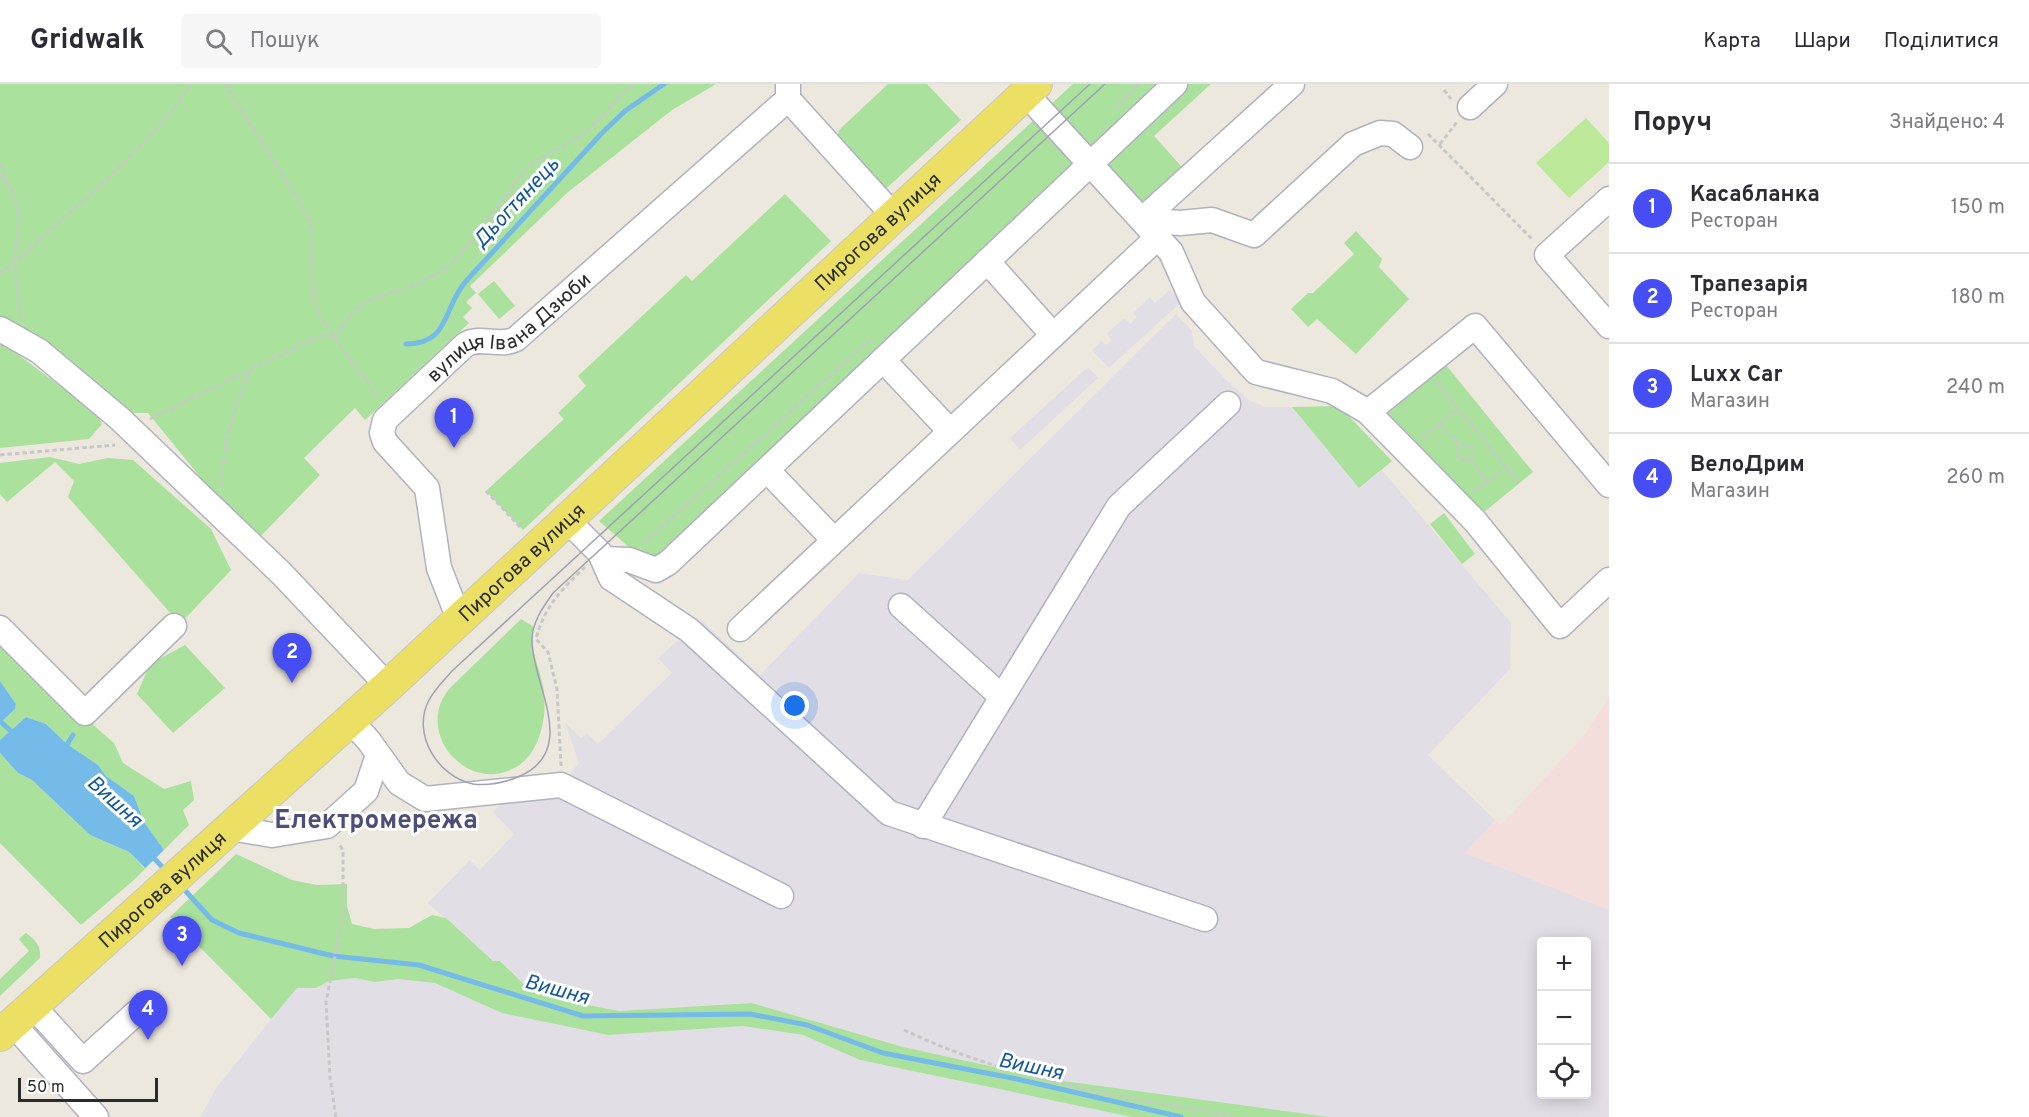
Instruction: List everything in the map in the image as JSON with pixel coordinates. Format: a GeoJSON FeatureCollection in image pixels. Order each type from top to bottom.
{"type":"FeatureCollection","features":[{"type":"Feature","properties":{"kind":"main road","name":"Пирогова вулиця"},"geometry":{"type":"LineString","coordinates":[[15,1021],[388,686],[1031,89]]}},
{"type":"Feature","properties":{"kind":"street"},"geometry":{"type":"LineString","coordinates":[[602,556],[629,560],[645,568],[656,570],[668,564],[1175,84]]}},
{"type":"Feature","properties":{"kind":"street"},"geometry":{"type":"LineString","coordinates":[[1142,220],[1292,84]]}},
{"type":"Feature","properties":{"kind":"street"},"geometry":{"type":"LineString","coordinates":[[1470,107],[1495,84]]}},
{"type":"Feature","properties":{"kind":"street"},"geometry":{"type":"LineString","coordinates":[[1031,89],[1089,165],[1158,237],[1176,260],[1193,302],[1256,372],[1332,391],[1368,412],[1474,521],[1560,626],[1609,580]]}},
{"type":"Feature","properties":{"kind":"street"},"geometry":{"type":"LineString","coordinates":[[788,92],[894,216]]}},
{"type":"Feature","properties":{"kind":"street","name":"вулиця Івана Дзюби"},"geometry":{"type":"LineString","coordinates":[[390,415],[471,341],[504,343],[516,339],[788,92]]}},
{"type":"Feature","properties":{"kind":"street"},"geometry":{"type":"LineString","coordinates":[[1142,220],[1180,223],[1212,220],[1254,235],[1353,144],[1380,133],[1393,135],[1407,144]]}},
{"type":"Feature","properties":{"kind":"street"},"geometry":{"type":"LineString","coordinates":[[1609,198],[1547,255],[1609,326]]}},
{"type":"Feature","properties":{"kind":"street"},"geometry":{"type":"LineString","coordinates":[[740,629],[1158,237]]}},
{"type":"Feature","properties":{"kind":"street"},"geometry":{"type":"LineString","coordinates":[[987,261],[1053,335]]}},
{"type":"Feature","properties":{"kind":"street"},"geometry":{"type":"LineString","coordinates":[[11,324],[145,442],[281,573],[388,686]]}},
{"type":"Feature","properties":{"kind":"street"},"geometry":{"type":"LineString","coordinates":[[1368,412],[1475,326],[1609,485]]}},
{"type":"Feature","properties":{"kind":"street"},"geometry":{"type":"LineString","coordinates":[[883,360],[950,431]]}},
{"type":"Feature","properties":{"kind":"street"},"geometry":{"type":"LineString","coordinates":[[924,826],[1119,506],[1228,405]]}},
{"type":"Feature","properties":{"kind":"street"},"geometry":{"type":"LineString","coordinates":[[390,415],[383,426],[383,438],[427,488],[439,568],[459,619]]}},
{"type":"Feature","properties":{"kind":"street"},"geometry":{"type":"LineString","coordinates":[[767,470],[833,540]]}},
{"type":"Feature","properties":{"kind":"street"},"geometry":{"type":"LineString","coordinates":[[567,520],[602,556],[611,578],[689,630],[889,813],[1205,919]]}},
{"type":"Feature","properties":{"kind":"street"},"geometry":{"type":"LineString","coordinates":[[901,606],[1002,697]]}},
{"type":"Feature","properties":{"kind":"street"},"geometry":{"type":"LineString","coordinates":[[0,628],[85,713],[174,626]]}},
{"type":"Feature","properties":{"kind":"street"},"geometry":{"type":"LineString","coordinates":[[350,720],[369,741],[399,783],[425,799],[561,786],[781,896]]}},
{"type":"Feature","properties":{"kind":"street"},"geometry":{"type":"LineString","coordinates":[[226,833],[272,835],[327,826],[366,791],[378,755]]}},
{"type":"Feature","properties":{"kind":"street"},"geometry":{"type":"LineString","coordinates":[[15,1021],[83,1061],[136,1013]]}},
{"type":"Feature","properties":{"kind":"street"},"geometry":{"type":"LineString","coordinates":[[15,1021],[96,1117]]}},
{"type":"Feature","properties":{"kind":"path"},"geometry":{"type":"LineString","coordinates":[[0,273],[14,263],[140,146],[192,84]]}},
{"type":"Feature","properties":{"kind":"path"},"geometry":{"type":"LineString","coordinates":[[225,84],[306,212],[309,220],[311,292],[317,311],[390,415]]}},
{"type":"Feature","properties":{"kind":"path"},"geometry":{"type":"LineString","coordinates":[[336,338],[343,321],[360,304],[438,274],[460,254],[527,168],[589,129],[615,98],[634,84]]}},
{"type":"Feature","properties":{"kind":"path"},"geometry":{"type":"LineString","coordinates":[[1115,109],[1140,84]]}},
{"type":"Feature","properties":{"kind":"path"},"geometry":{"type":"LineString","coordinates":[[1440,144],[1470,107]]}},
{"type":"Feature","properties":{"kind":"path"},"geometry":{"type":"LineString","coordinates":[[1407,144],[1419,127],[1440,144],[1547,255]]}},
{"type":"Feature","properties":{"kind":"path"},"geometry":{"type":"LineString","coordinates":[[0,164],[20,214],[14,263],[11,324]]}},
{"type":"Feature","properties":{"kind":"path"},"geometry":{"type":"LineString","coordinates":[[0,176],[8,184]]}},
{"type":"Feature","properties":{"kind":"path"},"geometry":{"type":"LineString","coordinates":[[640,546],[658,533],[877,334]]}},
{"type":"Feature","properties":{"kind":"path"},"geometry":{"type":"LineString","coordinates":[[119,418],[143,421],[153,418],[321,335],[336,338]]}},
{"type":"Feature","properties":{"kind":"path"},"geometry":{"type":"LineString","coordinates":[[1422,368],[1519,483]]}},
{"type":"Feature","properties":{"kind":"path"},"geometry":{"type":"LineString","coordinates":[[226,520],[221,498],[222,454],[231,416],[251,370]]}},
{"type":"Feature","properties":{"kind":"path"},"geometry":{"type":"LineString","coordinates":[[1414,445],[1457,409]]}},
{"type":"Feature","properties":{"kind":"path"},"geometry":{"type":"LineString","coordinates":[[1439,423],[1459,444],[1471,446],[1473,454],[1470,459],[1466,461],[1457,458],[1456,450],[1459,444]]}},
{"type":"Feature","properties":{"kind":"path"},"geometry":{"type":"LineString","coordinates":[[0,455],[145,442]]}},
{"type":"Feature","properties":{"kind":"path"},"geometry":{"type":"LineString","coordinates":[[1470,459],[1488,481]]}},
{"type":"Feature","properties":{"kind":"path"},"geometry":{"type":"LineString","coordinates":[[1468,497],[1505,468]]}},
{"type":"Feature","properties":{"kind":"path"},"geometry":{"type":"LineString","coordinates":[[486,491],[523,530]]}},
{"type":"Feature","properties":{"kind":"path"},"geometry":{"type":"LineString","coordinates":[[561,786],[557,688],[548,652],[536,639],[541,618],[555,595],[602,556]]}},
{"type":"Feature","properties":{"kind":"path"},"geometry":{"type":"LineString","coordinates":[[327,826],[343,850],[343,916],[328,981],[326,1002],[330,1078],[336,1117]]}},
{"type":"Feature","properties":{"kind":"path"},"geometry":{"type":"LineString","coordinates":[[904,1030],[945,1050],[1051,1082],[1236,1117]]}},
{"type":"Feature","properties":{"kind":"shaded area"},"geometry":{"type":"Polygon","coordinates":[[[1170,290],[1181,302],[1109,368],[1092,350],[1102,341],[1106,345],[1112,340],[1107,334],[1124,318],[1130,324],[1137,317],[1133,313],[1150,297],[1155,303],[1170,290]]]}},
{"type":"Feature","properties":{"kind":"shaded area"},"geometry":{"type":"Polygon","coordinates":[[[1176,314],[1192,331],[1194,346],[1226,380],[1249,400],[1265,407],[1292,407],[1359,488],[1382,470],[1511,623],[1510,669],[1428,755],[1495,820],[1465,853],[1609,910],[1609,1117],[1329,1117],[1049,1079],[903,1047],[752,1003],[619,1011],[556,999],[529,989],[501,961],[493,961],[428,903],[470,860],[480,870],[514,834],[493,812],[514,790],[561,785],[579,763],[565,722],[581,738],[587,733],[598,744],[672,673],[658,658],[701,620],[760,675],[859,573],[908,580],[1176,314]]]}},
{"type":"Feature","properties":{"kind":"shaded area"},"geometry":{"type":"Polygon","coordinates":[[[1088,367],[1098,378],[1020,450],[1010,438],[1088,367]]]}},
{"type":"Feature","properties":{"kind":"shaded area"},"geometry":{"type":"Polygon","coordinates":[[[1609,697],[1609,910],[1464,853],[1495,820],[1501,825],[1583,737],[1609,697]]]}},
{"type":"Feature","properties":{"kind":"shaded area"},"geometry":{"type":"Polygon","coordinates":[[[355,978],[375,982],[398,979],[435,983],[502,1013],[607,1035],[743,1026],[803,1035],[860,1060],[1132,1117],[200,1117],[217,1087],[296,988],[316,988],[329,981],[355,978]]]}},
{"type":"Feature","properties":{"kind":"green space"},"geometry":{"type":"Polygon","coordinates":[[[0,84],[716,84],[672,110],[567,193],[470,286],[476,293],[466,302],[472,308],[463,317],[469,323],[365,420],[355,408],[304,458],[320,475],[258,539],[232,516],[148,413],[127,413],[54,353],[32,331],[23,335],[0,321],[0,84]]]}},
{"type":"Feature","properties":{"kind":"green space"},"geometry":{"type":"Polygon","coordinates":[[[888,84],[927,84],[961,120],[878,196],[834,149],[839,130],[888,84]]]}},
{"type":"Feature","properties":{"kind":"green space"},"geometry":{"type":"Polygon","coordinates":[[[1073,84],[1211,84],[1154,136],[1190,176],[1142,220],[1089,165],[668,563],[647,563],[599,521],[1073,84]]]}},
{"type":"Feature","properties":{"kind":"green space"},"geometry":{"type":"Polygon","coordinates":[[[1586,118],[1609,143],[1609,162],[1569,198],[1536,163],[1586,118]]]}},
{"type":"Feature","properties":{"kind":"green space"},"geometry":{"type":"Polygon","coordinates":[[[785,194],[831,241],[523,530],[486,491],[564,419],[558,413],[586,386],[578,376],[686,275],[692,281],[785,194]]]}},
{"type":"Feature","properties":{"kind":"green space"},"geometry":{"type":"Polygon","coordinates":[[[1356,231],[1382,259],[1379,267],[1409,299],[1356,354],[1317,319],[1308,327],[1291,309],[1308,293],[1313,293],[1354,254],[1344,243],[1356,231]]]}},
{"type":"Feature","properties":{"kind":"green space"},"geometry":{"type":"Polygon","coordinates":[[[494,281],[515,306],[499,319],[478,294],[494,281]]]}},
{"type":"Feature","properties":{"kind":"green space"},"geometry":{"type":"Polygon","coordinates":[[[0,341],[96,413],[102,424],[89,439],[0,448],[0,341]]]}},
{"type":"Feature","properties":{"kind":"green space"},"geometry":{"type":"Polygon","coordinates":[[[1446,365],[1533,472],[1483,513],[1386,415],[1446,365]]]}},
{"type":"Feature","properties":{"kind":"green space"},"geometry":{"type":"Polygon","coordinates":[[[1339,406],[1392,461],[1359,488],[1292,407],[1339,406]]]}},
{"type":"Feature","properties":{"kind":"green space"},"geometry":{"type":"Polygon","coordinates":[[[50,457],[79,464],[108,458],[133,460],[211,529],[231,570],[180,624],[68,497],[74,481],[55,462],[7,502],[0,494],[0,463],[50,457]]]}},
{"type":"Feature","properties":{"kind":"green space"},"geometry":{"type":"Polygon","coordinates":[[[1444,513],[1475,554],[1462,564],[1430,524],[1444,513]]]}},
{"type":"Feature","properties":{"kind":"green space"},"geometry":{"type":"Polygon","coordinates":[[[521,619],[534,627],[533,643],[544,696],[544,719],[538,741],[526,759],[518,766],[499,773],[481,773],[465,767],[452,756],[442,741],[438,724],[440,706],[449,689],[521,619]]]}},
{"type":"Feature","properties":{"kind":"green space"},"geometry":{"type":"Polygon","coordinates":[[[0,643],[114,743],[123,763],[164,789],[191,781],[194,800],[183,810],[189,825],[164,850],[144,822],[134,796],[106,776],[98,765],[67,744],[46,724],[26,717],[0,740],[0,723],[15,709],[16,704],[0,681],[0,643]]]}},
{"type":"Feature","properties":{"kind":"green space"},"geometry":{"type":"Polygon","coordinates":[[[185,645],[225,688],[173,733],[137,694],[150,664],[185,645]]]}},
{"type":"Feature","properties":{"kind":"green space"},"geometry":{"type":"Polygon","coordinates":[[[0,753],[18,773],[32,780],[90,835],[129,852],[144,868],[164,850],[135,879],[81,925],[0,843],[0,753]]]}},
{"type":"Feature","properties":{"kind":"green space"},"geometry":{"type":"Polygon","coordinates":[[[236,854],[292,880],[317,885],[347,884],[347,906],[352,924],[374,929],[409,928],[432,915],[446,918],[493,961],[500,961],[529,989],[556,999],[619,1011],[752,1003],[903,1047],[1049,1079],[1329,1117],[1132,1117],[860,1060],[803,1035],[743,1026],[608,1035],[502,1013],[435,983],[398,979],[375,982],[355,978],[329,981],[316,988],[297,988],[271,1019],[170,917],[236,854]]]}},
{"type":"Feature","properties":{"kind":"green space"},"geometry":{"type":"Polygon","coordinates":[[[26,933],[37,944],[40,958],[0,996],[0,979],[29,951],[19,939],[26,933]]]}},
{"type":"Feature","properties":{"kind":"water"},"geometry":{"type":"Polygon","coordinates":[[[0,681],[16,704],[15,709],[0,723],[0,681]]]}},
{"type":"Feature","properties":{"kind":"water"},"geometry":{"type":"Polygon","coordinates":[[[26,717],[46,724],[67,744],[98,765],[106,776],[134,796],[144,822],[164,850],[145,868],[129,852],[90,835],[32,780],[18,773],[0,753],[0,740],[26,717]]]}},
{"type":"Feature","properties":{"kind":"waterway","name":"Дьогтянець"},"geometry":{"type":"LineString","coordinates":[[406,344],[431,338],[438,331],[467,280],[602,133],[625,111],[664,84]]}},
{"type":"Feature","properties":{"kind":"waterway","name":"Вишня"},"geometry":{"type":"LineString","coordinates":[[0,721],[14,734]]}},
{"type":"Feature","properties":{"kind":"waterway"},"geometry":{"type":"LineString","coordinates":[[64,749],[73,735]]}},
{"type":"Feature","properties":{"kind":"waterway","name":"Вишня"},"geometry":{"type":"LineString","coordinates":[[152,856],[166,871]]}},
{"type":"Feature","properties":{"kind":"waterway","name":"Вишня"},"geometry":{"type":"LineString","coordinates":[[181,886],[212,920],[239,933],[333,956],[419,965],[583,1016],[750,1014],[807,1025],[883,1053],[1017,1079],[1181,1117]]}},
{"type":"Feature","properties":{"kind":"tram line"},"geometry":{"type":"LineString","coordinates":[[1090,84],[452,671],[429,700],[424,713],[423,726],[431,752],[449,773],[473,784],[490,784],[518,777],[536,766],[546,751],[550,734],[549,716],[534,659],[532,635],[538,616],[553,593],[1105,84]]}},
{"type":"Feature","properties":{"kind":"place","name":"Касабланка"},"geometry":{"type":"Point","coordinates":[454,448]}},
{"type":"Feature","properties":{"kind":"place","name":"Трапезарія"},"geometry":{"type":"Point","coordinates":[292,683]}},
{"type":"Feature","properties":{"kind":"place","name":"Luxx Car"},"geometry":{"type":"Point","coordinates":[182,966]}},
{"type":"Feature","properties":{"kind":"place","name":"ВелоДрим"},"geometry":{"type":"Point","coordinates":[148,1040]}},
{"type":"Feature","properties":{"kind":"district","name":"Електромережа"},"geometry":{"type":"Point","coordinates":[376,819]}}]}
